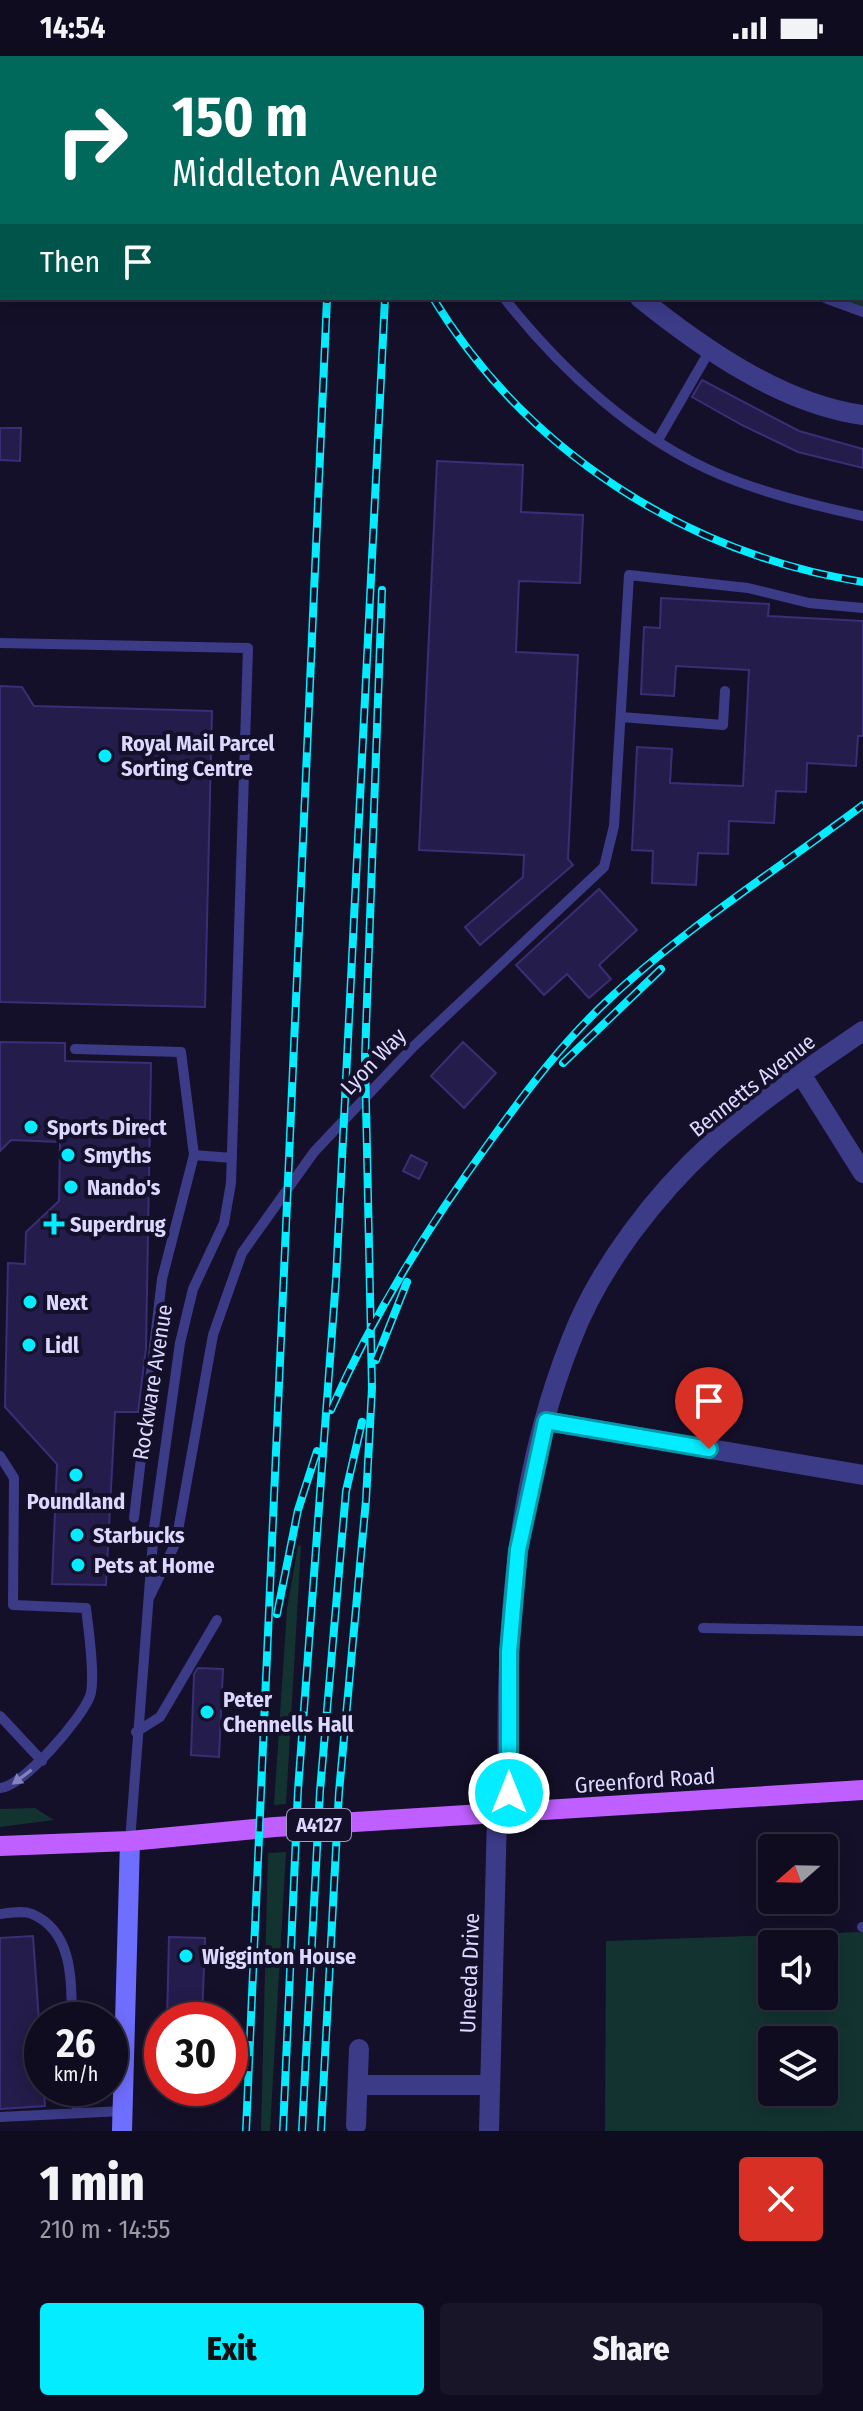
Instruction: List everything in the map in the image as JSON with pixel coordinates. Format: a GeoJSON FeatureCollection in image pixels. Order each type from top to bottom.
{"type":"FeatureCollection","features":[{"type":"Feature","properties":{"kind":"main road","name":"Greenford Road"},"geometry":{"type":"LineString","coordinates":[[0,1846],[130,1841],[275,1827],[863,1790]]}},
{"type":"Feature","properties":{"kind":"street"},"geometry":{"type":"LineString","coordinates":[[643,300],[710,350],[804,398],[863,415]]}},
{"type":"Feature","properties":{"kind":"street","name":"Bennetts Avenue"},"geometry":{"type":"LineString","coordinates":[[503,1815],[509,1652],[518,1550],[546,1421],[572,1336],[589,1303],[651,1208],[711,1144],[801,1074],[863,1031]]}},
{"type":"Feature","properties":{"kind":"street"},"geometry":{"type":"LineString","coordinates":[[801,1074],[863,1173]]}},
{"type":"Feature","properties":{"kind":"street"},"geometry":{"type":"LineString","coordinates":[[546,1421],[863,1475]]}},
{"type":"Feature","properties":{"kind":"street","name":"Uneeda Drive"},"geometry":{"type":"LineString","coordinates":[[489,2131],[503,1815]]}},
{"type":"Feature","properties":{"kind":"street","name":"Rockware Avenue"},"geometry":{"type":"LineString","coordinates":[[120,2002],[130,1841]]}},
{"type":"Feature","properties":{"kind":"street"},"geometry":{"type":"LineString","coordinates":[[356,2125],[359,2049]]}},
{"type":"Feature","properties":{"kind":"street"},"geometry":{"type":"LineString","coordinates":[[358,2085],[490,2085]]}},
{"type":"Feature","properties":{"kind":"lane"},"geometry":{"type":"LineString","coordinates":[[506,300],[577,381],[658,440],[720,475],[811,505],[863,516]]}},
{"type":"Feature","properties":{"kind":"lane"},"geometry":{"type":"LineString","coordinates":[[830,300],[863,312]]}},
{"type":"Feature","properties":{"kind":"lane"},"geometry":{"type":"LineString","coordinates":[[658,440],[710,350]]}},
{"type":"Feature","properties":{"kind":"lane","name":"Lyon Way"},"geometry":{"type":"LineString","coordinates":[[147,1601],[176,1542],[213,1335],[242,1253],[314,1152],[413,1047],[604,867],[614,826],[629,575],[748,588],[809,603],[863,608]]}},
{"type":"Feature","properties":{"kind":"lane","name":"Rockware Avenue"},"geometry":{"type":"LineString","coordinates":[[0,643],[248,648],[232,1158],[224,1223],[193,1289],[180,1343],[154,1528],[130,1841]]}},
{"type":"Feature","properties":{"kind":"lane"},"geometry":{"type":"LineString","coordinates":[[621,717],[723,725],[725,691]]}},
{"type":"Feature","properties":{"kind":"lane"},"geometry":{"type":"LineString","coordinates":[[75,1049],[181,1052],[194,1155],[162,1279],[134,1518]]}},
{"type":"Feature","properties":{"kind":"lane"},"geometry":{"type":"LineString","coordinates":[[194,1155],[232,1158]]}},
{"type":"Feature","properties":{"kind":"lane"},"geometry":{"type":"LineString","coordinates":[[0,1456],[14,1478],[13,1605]]}},
{"type":"Feature","properties":{"kind":"lane"},"geometry":{"type":"LineString","coordinates":[[0,1611],[13,1605],[86,1608],[91,1695],[42,1761],[18,1782],[0,1788]]}},
{"type":"Feature","properties":{"kind":"lane"},"geometry":{"type":"LineString","coordinates":[[136,1732],[160,1717],[217,1620]]}},
{"type":"Feature","properties":{"kind":"lane"},"geometry":{"type":"LineString","coordinates":[[703,1628],[863,1631]]}},
{"type":"Feature","properties":{"kind":"lane"},"geometry":{"type":"LineString","coordinates":[[0,1716],[42,1761]]}},
{"type":"Feature","properties":{"kind":"lane"},"geometry":{"type":"LineString","coordinates":[[0,1914],[29,1912],[48,1924],[69,1957],[71,2002]]}},
{"type":"Feature","properties":{"kind":"lane"},"geometry":{"type":"LineString","coordinates":[[77,2106],[77,2113]]}},
{"type":"Feature","properties":{"kind":"lane"},"geometry":{"type":"LineString","coordinates":[[0,2117],[77,2113],[122,2121]]}},
{"type":"Feature","properties":{"kind":"green space"},"geometry":{"type":"Polygon","coordinates":[[[839,300],[863,300],[863,309],[839,300]]]}},
{"type":"Feature","properties":{"kind":"green space"},"geometry":{"type":"Polygon","coordinates":[[[298,1545],[301,1546],[286,1804],[274,1805],[287,1609],[298,1545]]]}},
{"type":"Feature","properties":{"kind":"green space"},"geometry":{"type":"Polygon","coordinates":[[[35,1808],[54,1820],[0,1827],[0,1809],[35,1808]]]}},
{"type":"Feature","properties":{"kind":"green space"},"geometry":{"type":"Polygon","coordinates":[[[286,1852],[270,2131],[261,2131],[268,1853],[286,1852]]]}},
{"type":"Feature","properties":{"kind":"green space"},"geometry":{"type":"Polygon","coordinates":[[[863,1932],[863,2131],[605,2131],[606,1941],[758,1936],[758,2010],[838,2010],[838,1933],[863,1932]]]}},
{"type":"Feature","properties":{"kind":"building"},"geometry":{"type":"Polygon","coordinates":[[[702,380],[799,431],[863,449],[863,468],[798,452],[742,425],[692,397],[702,380]]]}},
{"type":"Feature","properties":{"kind":"building"},"geometry":{"type":"Polygon","coordinates":[[[0,428],[21,428],[20,461],[0,460],[0,428]]]}},
{"type":"Feature","properties":{"kind":"building"},"geometry":{"type":"Polygon","coordinates":[[[437,461],[523,465],[521,512],[583,515],[580,583],[519,581],[516,652],[578,655],[568,859],[573,865],[480,945],[465,927],[523,877],[524,855],[419,850],[437,461]]]}},
{"type":"Feature","properties":{"kind":"building"},"geometry":{"type":"Polygon","coordinates":[[[661,598],[769,604],[768,616],[863,621],[863,736],[858,736],[856,766],[807,763],[806,792],[776,791],[774,823],[729,821],[728,854],[698,853],[696,885],[652,883],[653,851],[632,850],[637,747],[672,749],[670,783],[743,786],[749,670],[676,666],[674,696],[641,694],[644,627],[660,628],[661,598]]]}},
{"type":"Feature","properties":{"kind":"building"},"geometry":{"type":"Polygon","coordinates":[[[0,686],[22,687],[34,706],[212,711],[205,1007],[0,1002],[0,686]]]}},
{"type":"Feature","properties":{"kind":"building"},"geometry":{"type":"Polygon","coordinates":[[[599,889],[637,930],[599,965],[611,979],[589,998],[567,974],[544,995],[516,965],[599,889]]]}},
{"type":"Feature","properties":{"kind":"building"},"geometry":{"type":"Polygon","coordinates":[[[0,1042],[65,1043],[65,1061],[151,1063],[146,1348],[138,1412],[115,1412],[106,1585],[52,1584],[57,1464],[5,1407],[8,1263],[25,1264],[26,1232],[59,1201],[60,1142],[11,1140],[0,1151],[0,1042]]]}},
{"type":"Feature","properties":{"kind":"building"},"geometry":{"type":"Polygon","coordinates":[[[463,1042],[496,1073],[464,1108],[431,1076],[463,1042]]]}},
{"type":"Feature","properties":{"kind":"building"},"geometry":{"type":"Polygon","coordinates":[[[411,1155],[427,1163],[419,1179],[403,1171],[411,1155]]]}},
{"type":"Feature","properties":{"kind":"building","name":"Peter Chennells Hall"},"geometry":{"type":"Polygon","coordinates":[[[198,1668],[223,1669],[219,1757],[191,1755],[194,1674],[198,1668]]]}},
{"type":"Feature","properties":{"kind":"building"},"geometry":{"type":"Polygon","coordinates":[[[33,1936],[38,2002],[24,2002],[24,2106],[45,2106],[0,2109],[0,1938],[33,1936]]]}},
{"type":"Feature","properties":{"kind":"building"},"geometry":{"type":"Polygon","coordinates":[[[169,1937],[205,1938],[203,2002],[167,2002],[169,1937]]]}},
{"type":"Feature","properties":{"kind":"railway"},"geometry":{"type":"LineString","coordinates":[[246,2131],[327,300]]}},
{"type":"Feature","properties":{"kind":"railway"},"geometry":{"type":"LineString","coordinates":[[283,2131],[298,1790],[336,1279],[385,300]]}},
{"type":"Feature","properties":{"kind":"railway"},"geometry":{"type":"LineString","coordinates":[[434,300],[471,353],[515,403],[564,448],[617,487],[674,520],[735,547],[798,568],[863,582]]}},
{"type":"Feature","properties":{"kind":"railway"},"geometry":{"type":"LineString","coordinates":[[321,2131],[339,1792],[366,1500],[372,1388],[365,1056],[382,590]]}},
{"type":"Feature","properties":{"kind":"railway"},"geometry":{"type":"LineString","coordinates":[[331,1410],[365,1339],[424,1237],[505,1121],[561,1050],[608,1000],[668,948],[863,805]]}},
{"type":"Feature","properties":{"kind":"railway"},"geometry":{"type":"LineString","coordinates":[[563,1063],[661,969]]}},
{"type":"Feature","properties":{"kind":"railway"},"geometry":{"type":"LineString","coordinates":[[376,1360],[407,1282]]}},
{"type":"Feature","properties":{"kind":"railway"},"geometry":{"type":"LineString","coordinates":[[302,2131],[320,1791],[346,1491],[362,1422]]}},
{"type":"Feature","properties":{"kind":"railway"},"geometry":{"type":"LineString","coordinates":[[277,1614],[298,1510],[317,1451]]}},
{"type":"Feature","properties":{"kind":"place","name":"Royal Mail Parcel Sorting Centre"},"geometry":{"type":"Point","coordinates":[105,756]}},
{"type":"Feature","properties":{"kind":"place","name":"Sports Direct"},"geometry":{"type":"Point","coordinates":[31,1127]}},
{"type":"Feature","properties":{"kind":"place","name":"Smyths"},"geometry":{"type":"Point","coordinates":[68,1155]}},
{"type":"Feature","properties":{"kind":"place","name":"Nando's"},"geometry":{"type":"Point","coordinates":[71,1187]}},
{"type":"Feature","properties":{"kind":"place","name":"Superdrug"},"geometry":{"type":"Point","coordinates":[54,1224]}},
{"type":"Feature","properties":{"kind":"place","name":"Next"},"geometry":{"type":"Point","coordinates":[30,1302]}},
{"type":"Feature","properties":{"kind":"place","name":"Lidl"},"geometry":{"type":"Point","coordinates":[29,1345]}},
{"type":"Feature","properties":{"kind":"place","name":"Poundland"},"geometry":{"type":"Point","coordinates":[76,1475]}},
{"type":"Feature","properties":{"kind":"place","name":"Starbucks"},"geometry":{"type":"Point","coordinates":[77,1535]}},
{"type":"Feature","properties":{"kind":"place","name":"Pets at Home"},"geometry":{"type":"Point","coordinates":[78,1565]}},
{"type":"Feature","properties":{"kind":"place","name":"Peter Chennells Hall"},"geometry":{"type":"Point","coordinates":[207,1712]}},
{"type":"Feature","properties":{"kind":"place","name":"Wigginton House"},"geometry":{"type":"Point","coordinates":[186,1956]}},
{"type":"Feature","properties":{"kind":"route"},"geometry":{"type":"LineString","coordinates":[[509,1793],[509,1652],[518,1550],[546,1421],[709,1449]]}}]}
